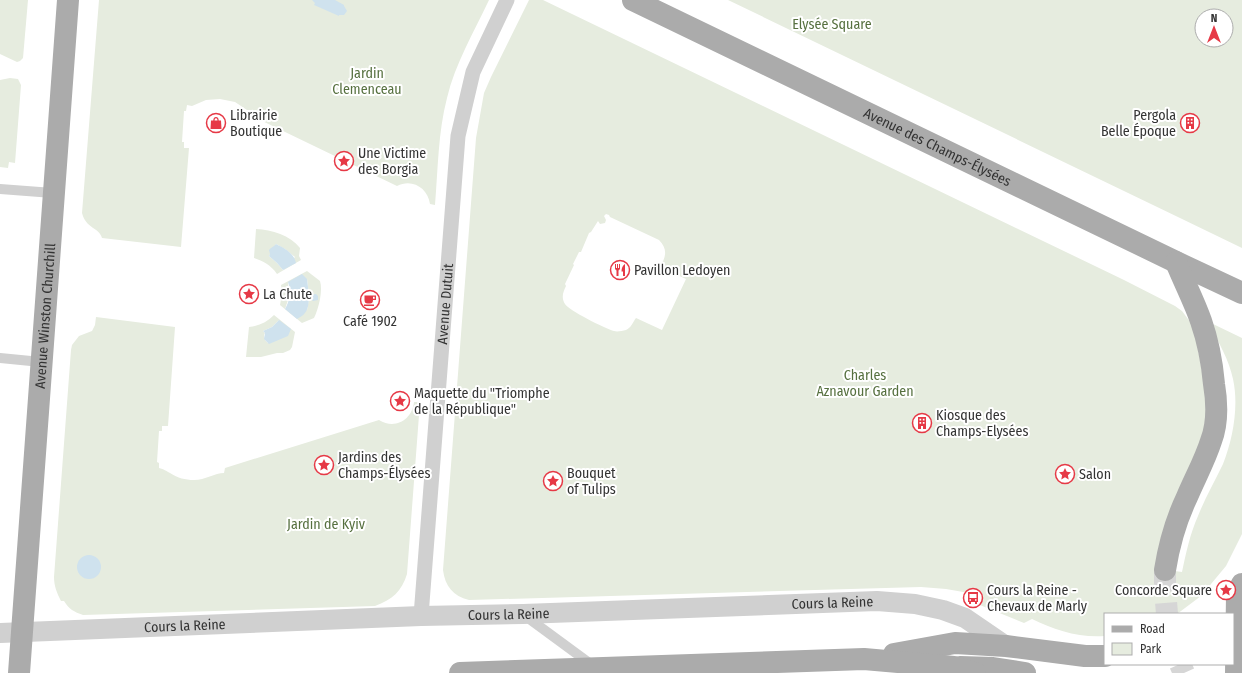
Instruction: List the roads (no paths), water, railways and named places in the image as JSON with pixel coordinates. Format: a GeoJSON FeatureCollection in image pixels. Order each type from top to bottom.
{"type":"FeatureCollection","features":[{"type":"Feature","properties":{"kind":"main road","name":"Avenue Winston Churchill"},"geometry":{"type":"LineString","coordinates":[[19,673],[68,0]]}},
{"type":"Feature","properties":{"kind":"main road","name":"Avenue des Champs-Élysées"},"geometry":{"type":"LineString","coordinates":[[633,0],[1242,293]]}},
{"type":"Feature","properties":{"kind":"main road"},"geometry":{"type":"LineString","coordinates":[[1165,570],[1169,548],[1176,524],[1186,498],[1210,446],[1216,419],[1216,398],[1210,353],[1200,321],[1176,262]]}},
{"type":"Feature","properties":{"kind":"main road"},"geometry":{"type":"LineString","coordinates":[[1222,613],[1240,589]]}},
{"type":"Feature","properties":{"kind":"main road"},"geometry":{"type":"LineString","coordinates":[[1236,673],[1240,589]]}},
{"type":"Feature","properties":{"kind":"main road","name":"Cours la Reine"},"geometry":{"type":"LineString","coordinates":[[864,659],[955,643],[1006,646],[1086,656],[1104,656]]}},
{"type":"Feature","properties":{"kind":"main road"},"geometry":{"type":"LineString","coordinates":[[460,673],[864,659],[954,667],[993,668],[1025,673]]}},
{"type":"Feature","properties":{"kind":"main road"},"geometry":{"type":"LineString","coordinates":[[734,664],[759,673]]}},
{"type":"Feature","properties":{"kind":"main road"},"geometry":{"type":"LineString","coordinates":[[954,667],[975,673]]}},
{"type":"Feature","properties":{"kind":"street","name":"Avenue Dutuit"},"geometry":{"type":"LineString","coordinates":[[421,616],[458,136],[473,72],[507,0]]}},
{"type":"Feature","properties":{"kind":"street","name":"Cours la Reine"},"geometry":{"type":"LineString","coordinates":[[0,632],[877,601],[915,604],[943,610],[965,618],[1006,646]]}},
{"type":"Feature","properties":{"kind":"lane"},"geometry":{"type":"LineString","coordinates":[[0,189],[53,193]]}},
{"type":"Feature","properties":{"kind":"lane"},"geometry":{"type":"LineString","coordinates":[[0,358],[41,362]]}},
{"type":"Feature","properties":{"kind":"lane"},"geometry":{"type":"LineString","coordinates":[[523,614],[597,668]]}},
{"type":"Feature","properties":{"kind":"water"},"geometry":{"type":"Polygon","coordinates":[[[312,0],[335,0],[344,5],[347,11],[344,15],[339,16],[314,5],[315,3],[312,0]]]}},
{"type":"Feature","properties":{"kind":"water"},"geometry":{"type":"Polygon","coordinates":[[[276,244],[291,254],[296,263],[283,270],[269,256],[269,250],[276,244]]]}},
{"type":"Feature","properties":{"kind":"water"},"geometry":{"type":"Polygon","coordinates":[[[302,274],[307,279],[309,295],[316,294],[318,296],[318,300],[313,301],[309,299],[306,311],[297,319],[285,309],[290,296],[288,282],[302,274]]]}},
{"type":"Feature","properties":{"kind":"water"},"geometry":{"type":"Polygon","coordinates":[[[279,320],[291,329],[288,336],[269,344],[264,339],[265,333],[263,331],[272,327],[279,320]]]}},
{"type":"Feature","properties":{"kind":"water"},"geometry":{"type":"Polygon","coordinates":[[[89,555],[97,559],[101,567],[97,575],[89,579],[81,575],[77,567],[81,559],[89,555]]]}},
{"type":"Feature","properties":{"kind":"tunnel"},"geometry":{"type":"LineString","coordinates":[[1165,570],[1167,613]]}},
{"type":"Feature","properties":{"kind":"tunnel"},"geometry":{"type":"LineString","coordinates":[[1180,665],[1184,673]]}},
{"type":"Feature","properties":{"kind":"place","name":"Librairie Boutique"},"geometry":{"type":"Point","coordinates":[216,123]}},
{"type":"Feature","properties":{"kind":"place","name":"Pergola Belle Époque"},"geometry":{"type":"Point","coordinates":[1190,123]}},
{"type":"Feature","properties":{"kind":"place","name":"Une Victime des Borgia"},"geometry":{"type":"Point","coordinates":[344,161]}},
{"type":"Feature","properties":{"kind":"place","name":"Pavillon Ledoyen"},"geometry":{"type":"Point","coordinates":[620,270]}},
{"type":"Feature","properties":{"kind":"place","name":"La Chute"},"geometry":{"type":"Point","coordinates":[249,294]}},
{"type":"Feature","properties":{"kind":"place","name":"Café 1902"},"geometry":{"type":"Point","coordinates":[370,300]}},
{"type":"Feature","properties":{"kind":"place","name":"Maquette du \"Triomphe de la République\""},"geometry":{"type":"Point","coordinates":[400,401]}},
{"type":"Feature","properties":{"kind":"place","name":"Kiosque des Champs-Elysées"},"geometry":{"type":"Point","coordinates":[922,423]}},
{"type":"Feature","properties":{"kind":"place","name":"Jardins des Champs-Élysées"},"geometry":{"type":"Point","coordinates":[324,465]}},
{"type":"Feature","properties":{"kind":"place","name":"Salon"},"geometry":{"type":"Point","coordinates":[1065,474]}},
{"type":"Feature","properties":{"kind":"place","name":"Bouquet of Tulips"},"geometry":{"type":"Point","coordinates":[553,481]}},
{"type":"Feature","properties":{"kind":"place","name":"Concorde Square"},"geometry":{"type":"Point","coordinates":[1226,590]}},
{"type":"Feature","properties":{"kind":"place","name":"Cours la Reine - Chevaux de Marly"},"geometry":{"type":"Point","coordinates":[973,598]}},
{"type":"Feature","properties":{"kind":"park label","name":"Elysée Square"},"geometry":{"type":"Point","coordinates":[832,24]}},
{"type":"Feature","properties":{"kind":"park label","name":"Jardin Clemenceau"},"geometry":{"type":"Point","coordinates":[367,82]}},
{"type":"Feature","properties":{"kind":"park label","name":"Charles Aznavour Garden"},"geometry":{"type":"Point","coordinates":[865,384]}},
{"type":"Feature","properties":{"kind":"park label","name":"Jardin de Kyiv"},"geometry":{"type":"Point","coordinates":[326,524]}}]}
